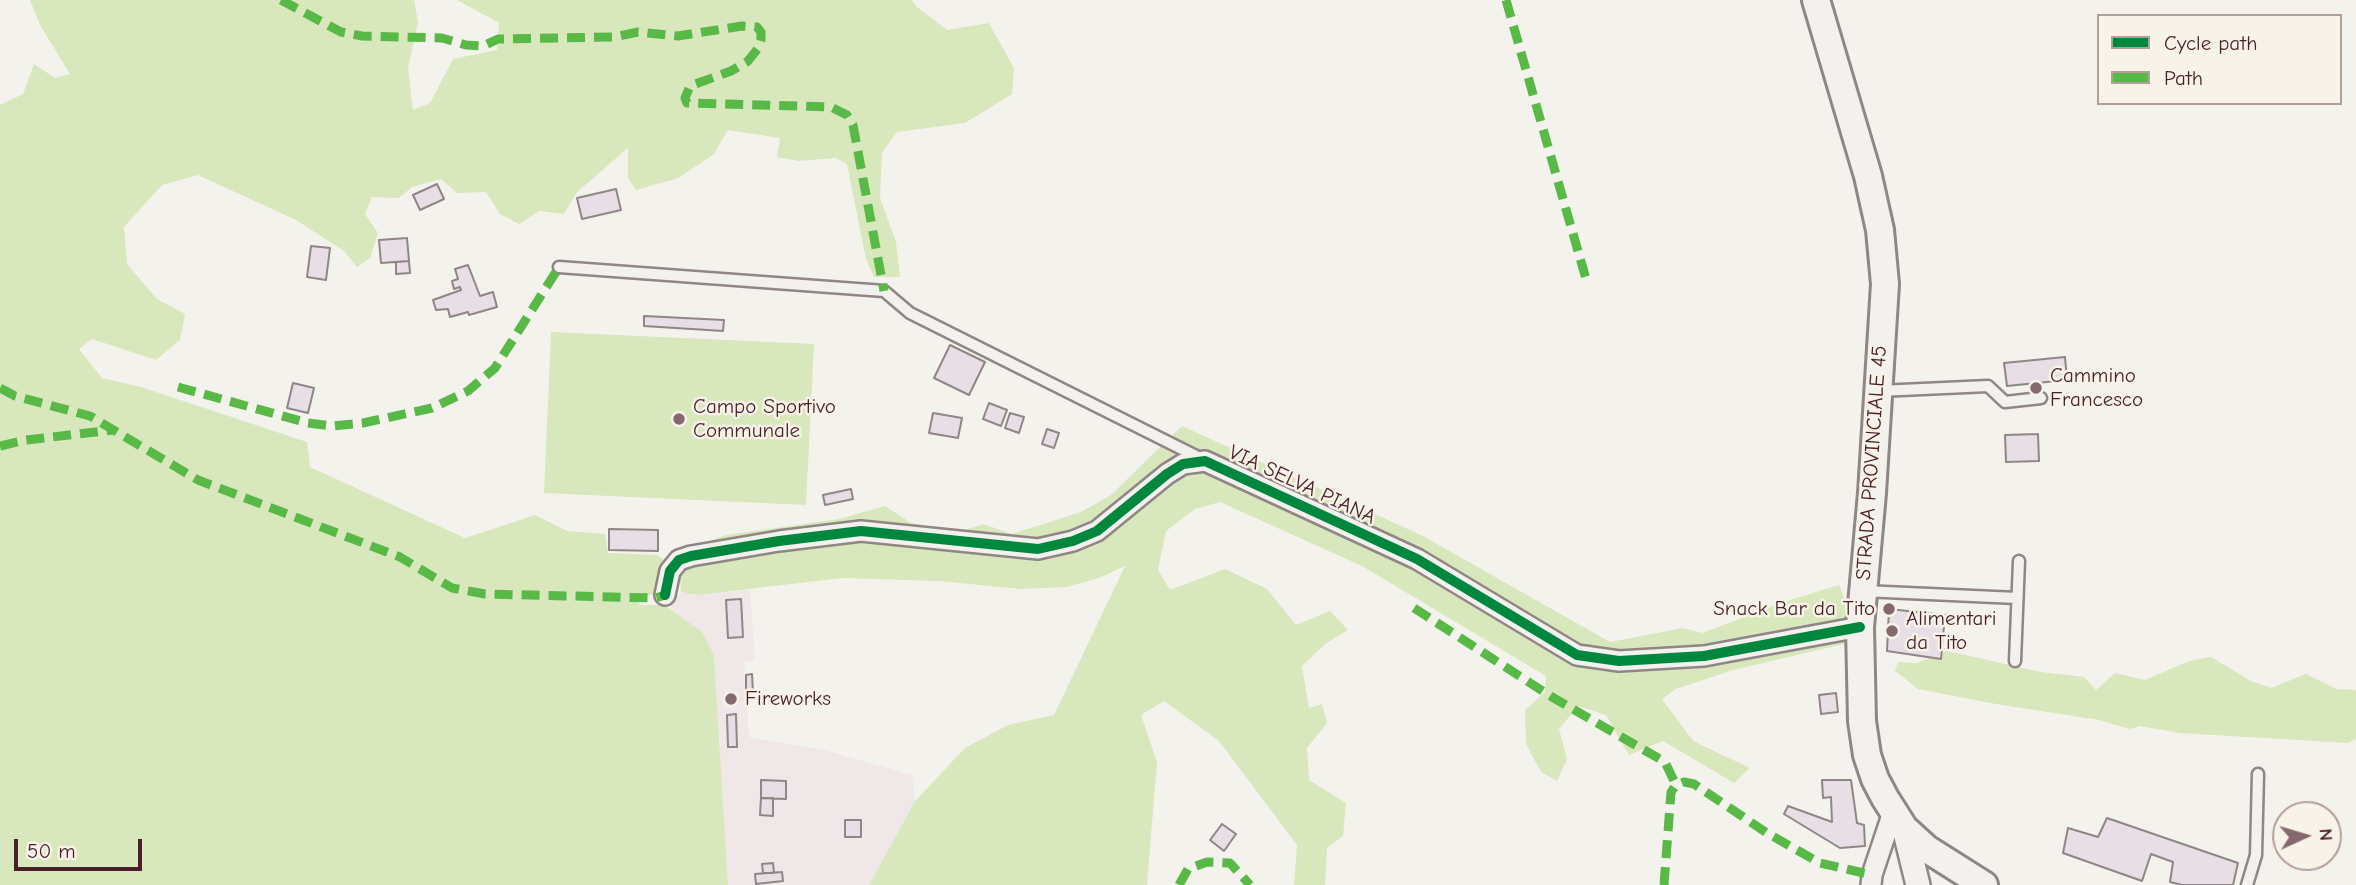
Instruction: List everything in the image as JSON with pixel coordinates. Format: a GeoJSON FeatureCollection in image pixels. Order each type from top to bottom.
{"type":"FeatureCollection","features":[{"type":"Feature","properties":{"kind":"main road","name":"STRADA PROVINCIALE 45"},"geometry":{"type":"LineString","coordinates":[[1816,0],[1868,176],[1880,230],[1885,284],[1872,493],[1860,627],[1862,721],[1867,755],[1875,779],[1899,820],[1927,849],[1965,876]]}},
{"type":"Feature","properties":{"kind":"street","name":"VIA SELVA PIANA"},"geometry":{"type":"LineString","coordinates":[[666,593],[670,571],[679,560],[779,541],[861,531],[1038,549],[1073,541],[1097,531],[1183,464],[1205,461],[1417,559],[1563,648],[1585,657],[1619,661],[1704,656],[1860,627]]}},
{"type":"Feature","properties":{"kind":"street"},"geometry":{"type":"LineString","coordinates":[[1871,885],[1872,875],[1899,820]]}},
{"type":"Feature","properties":{"kind":"street"},"geometry":{"type":"LineString","coordinates":[[1899,820],[1918,885]]}},
{"type":"Feature","properties":{"kind":"street"},"geometry":{"type":"LineString","coordinates":[[1928,885],[1936,875],[1965,876]]}},
{"type":"Feature","properties":{"kind":"lane"},"geometry":{"type":"LineString","coordinates":[[559,267],[884,291],[910,313],[1205,461]]}},
{"type":"Feature","properties":{"kind":"lane"},"geometry":{"type":"LineString","coordinates":[[1878,391],[1988,386],[2005,402],[2041,398]]}},
{"type":"Feature","properties":{"kind":"lane"},"geometry":{"type":"LineString","coordinates":[[2015,661],[2019,561]]}},
{"type":"Feature","properties":{"kind":"lane"},"geometry":{"type":"LineString","coordinates":[[1863,591],[2017,598]]}},
{"type":"Feature","properties":{"kind":"lane"},"geometry":{"type":"LineString","coordinates":[[2247,885],[2256,855],[2258,774]]}},
{"type":"Feature","properties":{"kind":"shaded area","name":"Fireworks"},"geometry":{"type":"Polygon","coordinates":[[[750,590],[755,660],[744,661],[749,737],[820,749],[912,775],[915,801],[869,885],[728,885],[714,655],[670,609],[681,592],[698,595],[750,590]]]}},
{"type":"Feature","properties":{"kind":"green space"},"geometry":{"type":"Polygon","coordinates":[[[30,0],[414,0],[418,22],[408,68],[413,110],[430,103],[453,59],[497,50],[499,23],[457,0],[912,0],[947,30],[989,23],[1014,68],[1012,94],[965,123],[897,132],[882,152],[880,198],[896,242],[900,277],[874,277],[866,259],[847,164],[835,158],[798,161],[777,157],[780,138],[728,130],[713,155],[678,178],[636,190],[628,178],[628,148],[577,192],[564,214],[539,211],[519,224],[500,214],[486,192],[457,193],[441,179],[412,187],[399,198],[372,197],[365,214],[378,233],[370,258],[357,267],[344,251],[296,220],[198,175],[162,185],[124,227],[127,264],[157,299],[185,314],[180,340],[156,360],[92,339],[79,349],[102,378],[141,387],[307,442],[310,467],[465,538],[535,515],[567,531],[605,534],[608,553],[657,555],[666,561],[662,594],[634,596],[640,605],[664,605],[702,632],[714,655],[728,885],[0,885],[0,105],[23,94],[34,64],[55,78],[70,74],[40,25],[30,0]]]}},
{"type":"Feature","properties":{"kind":"green space","name":"Campo Sportivo Communale"},"geometry":{"type":"Polygon","coordinates":[[[551,332],[814,344],[806,505],[544,493],[551,332]]]}},
{"type":"Feature","properties":{"kind":"green space"},"geometry":{"type":"Polygon","coordinates":[[[1182,426],[1423,536],[1610,642],[1683,628],[1702,633],[1839,585],[1847,605],[1844,644],[1733,670],[1676,689],[1662,699],[1693,741],[1750,768],[1734,783],[1663,741],[1629,755],[1606,715],[1578,706],[1559,729],[1567,759],[1557,781],[1541,772],[1526,744],[1525,710],[1545,692],[1546,676],[1362,566],[1220,502],[1195,509],[1166,531],[1158,570],[1170,590],[1225,569],[1267,589],[1296,625],[1330,611],[1348,630],[1325,644],[1302,666],[1309,708],[1322,704],[1327,723],[1307,748],[1309,780],[1346,803],[1343,836],[1327,848],[1325,885],[1294,885],[1297,845],[1219,741],[1164,701],[1141,715],[1157,762],[1147,885],[869,885],[915,801],[965,748],[1008,725],[1054,715],[1125,566],[1099,578],[1067,587],[1020,589],[940,581],[842,578],[698,595],[681,592],[679,568],[688,549],[726,535],[839,519],[885,506],[911,523],[962,531],[983,524],[1012,534],[1081,512],[1111,495],[1182,426]]]}},
{"type":"Feature","properties":{"kind":"green space"},"geometry":{"type":"Polygon","coordinates":[[[1947,651],[2041,672],[2084,677],[2096,690],[2115,673],[2145,680],[2189,661],[2211,657],[2251,681],[2271,688],[2306,674],[2336,689],[2356,690],[2356,739],[2348,743],[2180,733],[2140,726],[2130,729],[2099,720],[1918,689],[1895,671],[1898,662],[1917,663],[1947,651]]]}},
{"type":"Feature","properties":{"kind":"building"},"geometry":{"type":"Polygon","coordinates":[[[437,184],[444,199],[420,210],[413,195],[437,184]]]}},
{"type":"Feature","properties":{"kind":"building"},"geometry":{"type":"Polygon","coordinates":[[[616,189],[621,210],[582,219],[577,198],[616,189]]]}},
{"type":"Feature","properties":{"kind":"building"},"geometry":{"type":"Polygon","coordinates":[[[407,238],[409,261],[381,263],[379,240],[407,238]]]}},
{"type":"Feature","properties":{"kind":"building"},"geometry":{"type":"Polygon","coordinates":[[[311,246],[330,248],[326,280],[307,277],[311,246]]]}},
{"type":"Feature","properties":{"kind":"building"},"geometry":{"type":"Polygon","coordinates":[[[409,261],[410,273],[396,274],[396,262],[409,261]]]}},
{"type":"Feature","properties":{"kind":"building"},"geometry":{"type":"Polygon","coordinates":[[[468,265],[480,296],[493,292],[497,307],[450,317],[448,309],[436,310],[433,300],[461,290],[460,287],[454,289],[452,281],[458,279],[455,269],[468,265]]]}},
{"type":"Feature","properties":{"kind":"building"},"geometry":{"type":"Polygon","coordinates":[[[644,316],[724,320],[723,331],[644,326],[644,316]]]}},
{"type":"Feature","properties":{"kind":"building"},"geometry":{"type":"Polygon","coordinates":[[[950,345],[985,362],[969,395],[934,378],[950,345]]]}},
{"type":"Feature","properties":{"kind":"building"},"geometry":{"type":"Polygon","coordinates":[[[2065,357],[2067,380],[2007,386],[2004,363],[2065,357]]]}},
{"type":"Feature","properties":{"kind":"building"},"geometry":{"type":"Polygon","coordinates":[[[293,383],[314,388],[308,413],[287,408],[293,383]]]}},
{"type":"Feature","properties":{"kind":"building"},"geometry":{"type":"Polygon","coordinates":[[[989,403],[1007,410],[1001,426],[983,419],[989,403]]]}},
{"type":"Feature","properties":{"kind":"building"},"geometry":{"type":"Polygon","coordinates":[[[933,413],[962,418],[958,438],[929,433],[933,413]]]}},
{"type":"Feature","properties":{"kind":"building"},"geometry":{"type":"Polygon","coordinates":[[[1010,413],[1024,417],[1019,433],[1005,428],[1010,413]]]}},
{"type":"Feature","properties":{"kind":"building"},"geometry":{"type":"Polygon","coordinates":[[[1047,429],[1059,433],[1054,448],[1042,444],[1047,429]]]}},
{"type":"Feature","properties":{"kind":"building"},"geometry":{"type":"Polygon","coordinates":[[[2038,434],[2039,461],[2006,462],[2005,435],[2038,434]]]}},
{"type":"Feature","properties":{"kind":"building"},"geometry":{"type":"Polygon","coordinates":[[[851,489],[853,499],[825,505],[823,495],[851,489]]]}},
{"type":"Feature","properties":{"kind":"building"},"geometry":{"type":"Polygon","coordinates":[[[609,529],[658,530],[658,551],[609,550],[609,529]]]}},
{"type":"Feature","properties":{"kind":"building"},"geometry":{"type":"Polygon","coordinates":[[[741,599],[743,637],[728,638],[726,600],[741,599]]]}},
{"type":"Feature","properties":{"kind":"building"},"geometry":{"type":"Polygon","coordinates":[[[1889,609],[1945,615],[1941,659],[1887,651],[1889,609]]]}},
{"type":"Feature","properties":{"kind":"building"},"geometry":{"type":"Polygon","coordinates":[[[752,674],[753,693],[746,693],[746,675],[752,674]]]}},
{"type":"Feature","properties":{"kind":"building"},"geometry":{"type":"Polygon","coordinates":[[[1836,693],[1838,712],[1821,714],[1819,695],[1836,693]]]}},
{"type":"Feature","properties":{"kind":"building"},"geometry":{"type":"Polygon","coordinates":[[[736,714],[737,747],[728,747],[727,715],[736,714]]]}},
{"type":"Feature","properties":{"kind":"building"},"geometry":{"type":"Polygon","coordinates":[[[761,780],[786,781],[786,799],[761,798],[761,780]]]}},
{"type":"Feature","properties":{"kind":"building"},"geometry":{"type":"Polygon","coordinates":[[[1822,780],[1851,780],[1857,823],[1864,825],[1865,846],[1840,848],[1784,814],[1788,806],[1832,822],[1831,797],[1823,798],[1822,780]]]}},
{"type":"Feature","properties":{"kind":"building"},"geometry":{"type":"Polygon","coordinates":[[[761,798],[773,798],[773,816],[760,815],[761,798]]]}},
{"type":"Feature","properties":{"kind":"building"},"geometry":{"type":"Polygon","coordinates":[[[2107,818],[2238,863],[2233,885],[2182,885],[2170,882],[2173,862],[2151,854],[2142,881],[2063,853],[2068,828],[2098,837],[2107,818]]]}},
{"type":"Feature","properties":{"kind":"building"},"geometry":{"type":"Polygon","coordinates":[[[845,820],[861,820],[861,837],[845,837],[845,820]]]}},
{"type":"Feature","properties":{"kind":"building"},"geometry":{"type":"Polygon","coordinates":[[[1222,824],[1236,834],[1224,851],[1210,840],[1222,824]]]}},
{"type":"Feature","properties":{"kind":"building"},"geometry":{"type":"Polygon","coordinates":[[[773,863],[774,873],[763,873],[762,864],[773,863]]]}},
{"type":"Feature","properties":{"kind":"building"},"geometry":{"type":"Polygon","coordinates":[[[782,872],[783,881],[756,884],[755,874],[782,872]]]}},
{"type":"Feature","properties":{"kind":"marked path"},"geometry":{"type":"LineString","coordinates":[[281,0],[341,32],[362,36],[442,38],[466,45],[483,46],[498,39],[614,37],[638,32],[678,36],[742,26],[757,27],[761,32],[761,40],[748,61],[731,71],[690,86],[685,98],[687,103],[831,107],[847,115],[853,125],[884,291]]}},
{"type":"Feature","properties":{"kind":"marked path"},"geometry":{"type":"LineString","coordinates":[[1506,0],[1586,279]]}},
{"type":"Feature","properties":{"kind":"marked path"},"geometry":{"type":"LineString","coordinates":[[178,387],[308,423],[332,426],[363,423],[432,408],[468,391],[495,368],[559,267]]}},
{"type":"Feature","properties":{"kind":"marked path"},"geometry":{"type":"LineString","coordinates":[[0,388],[15,396],[90,416],[198,480],[400,557],[452,588],[485,594],[656,598],[665,595]]}},
{"type":"Feature","properties":{"kind":"marked path"},"geometry":{"type":"LineString","coordinates":[[0,446],[26,440],[113,430]]}},
{"type":"Feature","properties":{"kind":"marked path"},"geometry":{"type":"LineString","coordinates":[[1414,608],[1552,697],[1665,762],[1676,785]]}},
{"type":"Feature","properties":{"kind":"marked path"},"geometry":{"type":"LineString","coordinates":[[1664,885],[1671,792],[1676,785],[1684,782],[1694,784],[1767,833],[1820,863],[1872,875]]}},
{"type":"Feature","properties":{"kind":"marked path"},"geometry":{"type":"LineString","coordinates":[[1179,885],[1188,869],[1207,862],[1230,863],[1250,885]]}},
{"type":"Feature","properties":{"kind":"cycle path"},"geometry":{"type":"LineString","coordinates":[[665,595],[670,571],[679,560],[779,541],[861,531],[1038,549],[1073,541],[1097,531],[1183,464],[1205,461],[1417,559],[1577,655],[1619,661],[1704,656],[1860,627]]}},
{"type":"Feature","properties":{"kind":"place","name":"Cammino Francesco"},"geometry":{"type":"Point","coordinates":[2036,388]}},
{"type":"Feature","properties":{"kind":"place","name":"Campo Sportivo Communale"},"geometry":{"type":"Point","coordinates":[679,419]}},
{"type":"Feature","properties":{"kind":"place","name":"Snack Bar da Tito"},"geometry":{"type":"Point","coordinates":[1889,609]}},
{"type":"Feature","properties":{"kind":"place","name":"Alimentari da Tito"},"geometry":{"type":"Point","coordinates":[1892,631]}},
{"type":"Feature","properties":{"kind":"place","name":"Fireworks"},"geometry":{"type":"Point","coordinates":[731,699]}}]}
